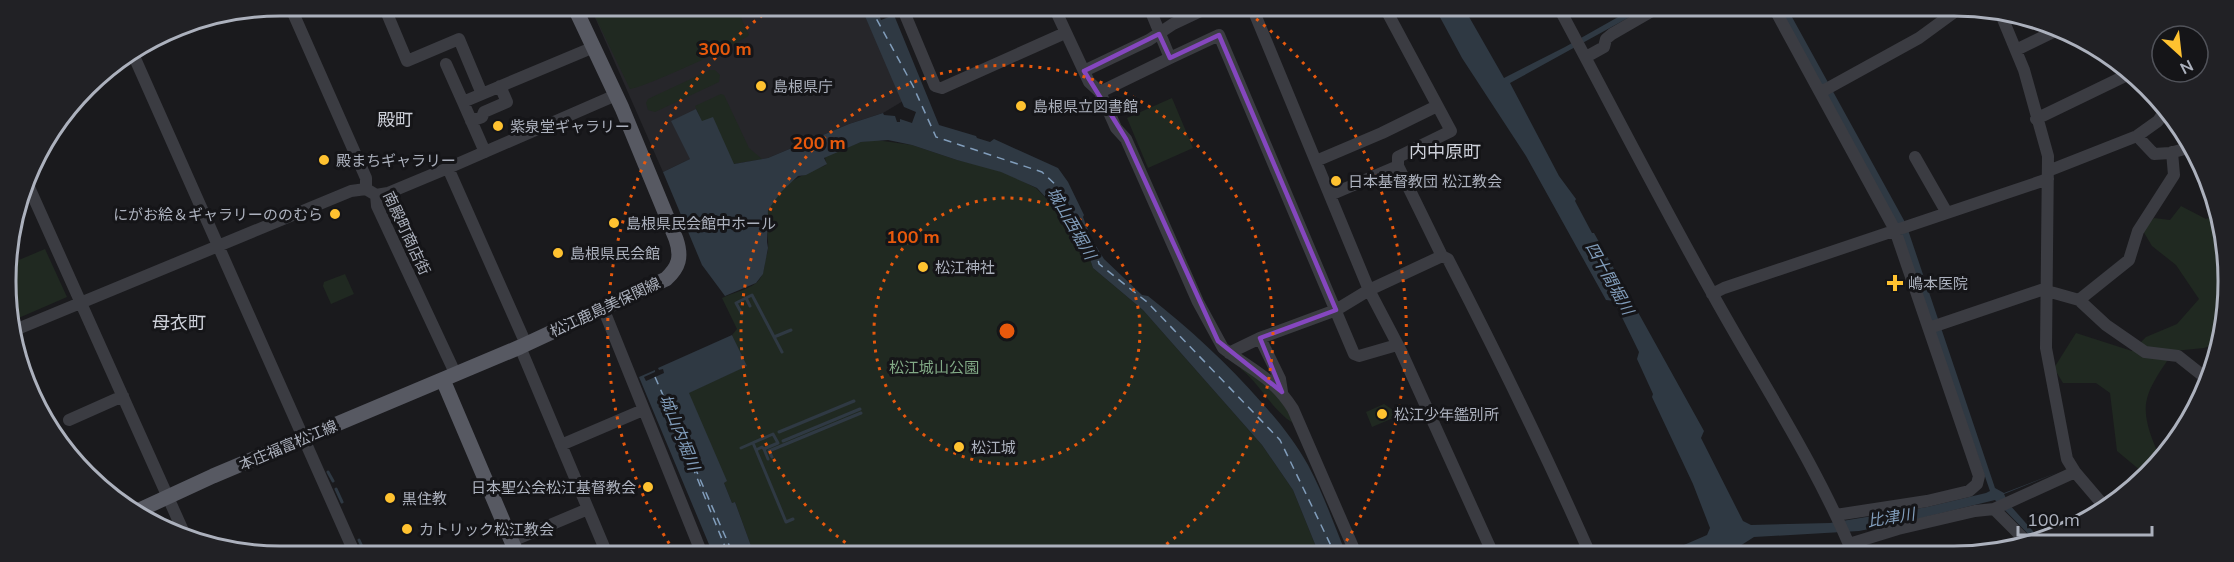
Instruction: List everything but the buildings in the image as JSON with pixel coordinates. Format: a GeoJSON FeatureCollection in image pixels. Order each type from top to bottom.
{"type":"FeatureCollection","features":[{"type":"Feature","properties":{"kind":"main road","name":"松江鹿島美保関線"},"geometry":{"type":"LineString","coordinates":[[449,377],[666,279],[676,270],[680,256],[676,239],[579,16]]}},
{"type":"Feature","properties":{"kind":"main road","name":"本庄福富松江線"},"geometry":{"type":"LineString","coordinates":[[144,507],[168,495],[449,377]]}},
{"type":"Feature","properties":{"kind":"main road"},"geometry":{"type":"LineString","coordinates":[[449,377],[515,546]]}},
{"type":"Feature","properties":{"kind":"street","name":"南殿町商店街"},"geometry":{"type":"LineString","coordinates":[[294,16],[366,178],[449,377]]}},
{"type":"Feature","properties":{"kind":"street"},"geometry":{"type":"LineString","coordinates":[[388,16],[407,61],[459,39],[482,94]]}},
{"type":"Feature","properties":{"kind":"street"},"geometry":{"type":"LineString","coordinates":[[906,16],[935,86],[942,88],[1065,33]]}},
{"type":"Feature","properties":{"kind":"street"},"geometry":{"type":"LineString","coordinates":[[1058,16],[1089,82],[1100,92],[1116,128],[1126,139],[1198,302],[1218,341],[1229,353],[1272,382],[1282,392],[1293,409],[1353,546]]}},
{"type":"Feature","properties":{"kind":"street"},"geometry":{"type":"LineString","coordinates":[[1152,16],[1170,58]]}},
{"type":"Feature","properties":{"kind":"street"},"geometry":{"type":"LineString","coordinates":[[1084,71],[1190,16]]}},
{"type":"Feature","properties":{"kind":"street"},"geometry":{"type":"LineString","coordinates":[[1256,16],[1369,290],[1397,345],[1489,546]]}},
{"type":"Feature","properties":{"kind":"street"},"geometry":{"type":"LineString","coordinates":[[1389,16],[1451,131],[1398,157],[1398,166],[1442,256],[1448,259],[1473,308],[1586,546]]}},
{"type":"Feature","properties":{"kind":"street"},"geometry":{"type":"LineString","coordinates":[[1563,16],[1712,294],[1799,442],[1849,544],[1898,529],[1996,507],[2075,472]]}},
{"type":"Feature","properties":{"kind":"street"},"geometry":{"type":"LineString","coordinates":[[1580,48],[1604,47],[1606,39],[1612,34],[1643,16]]}},
{"type":"Feature","properties":{"kind":"street"},"geometry":{"type":"LineString","coordinates":[[1779,16],[1825,90],[1900,229],[1934,327],[1977,470],[1977,484],[1969,491],[1838,518]]}},
{"type":"Feature","properties":{"kind":"street"},"geometry":{"type":"LineString","coordinates":[[1825,90],[1919,38],[1949,16]]}},
{"type":"Feature","properties":{"kind":"street"},"geometry":{"type":"LineString","coordinates":[[2004,22],[2024,70],[2048,156],[2046,348],[2067,459],[2100,501]]}},
{"type":"Feature","properties":{"kind":"street"},"geometry":{"type":"LineString","coordinates":[[1100,92],[1219,35],[1354,354],[1359,356],[1397,345]]}},
{"type":"Feature","properties":{"kind":"street"},"geometry":{"type":"LineString","coordinates":[[2016,50],[2048,35]]}},
{"type":"Feature","properties":{"kind":"street"},"geometry":{"type":"LineString","coordinates":[[463,102],[594,47]]}},
{"type":"Feature","properties":{"kind":"street"},"geometry":{"type":"LineString","coordinates":[[136,60],[351,546]]}},
{"type":"Feature","properties":{"kind":"street"},"geometry":{"type":"LineString","coordinates":[[447,64],[485,152]]}},
{"type":"Feature","properties":{"kind":"street"},"geometry":{"type":"LineString","coordinates":[[2036,119],[2122,78]]}},
{"type":"Feature","properties":{"kind":"street"},"geometry":{"type":"LineString","coordinates":[[471,121],[482,117],[484,112],[507,102],[500,86]]}},
{"type":"Feature","properties":{"kind":"street"},"geometry":{"type":"LineString","coordinates":[[21,327],[351,191],[388,193],[615,95]]}},
{"type":"Feature","properties":{"kind":"street"},"geometry":{"type":"LineString","coordinates":[[1316,161],[1382,133],[1437,105]]}},
{"type":"Feature","properties":{"kind":"street"},"geometry":{"type":"LineString","coordinates":[[1712,294],[1947,213],[2048,175],[2137,136],[2161,117]]}},
{"type":"Feature","properties":{"kind":"street"},"geometry":{"type":"LineString","coordinates":[[2137,136],[2154,154],[2182,149]]}},
{"type":"Feature","properties":{"kind":"street"},"geometry":{"type":"LineString","coordinates":[[2079,300],[2129,260],[2138,231],[2174,175],[2172,152]]}},
{"type":"Feature","properties":{"kind":"street"},"geometry":{"type":"LineString","coordinates":[[1915,157],[1947,213]]}},
{"type":"Feature","properties":{"kind":"street"},"geometry":{"type":"LineString","coordinates":[[1330,195],[1398,166]]}},
{"type":"Feature","properties":{"kind":"street"},"geometry":{"type":"LineString","coordinates":[[448,168],[523,345],[561,445],[604,546]]}},
{"type":"Feature","properties":{"kind":"street"},"geometry":{"type":"LineString","coordinates":[[32,194],[181,525]]}},
{"type":"Feature","properties":{"kind":"street"},"geometry":{"type":"LineString","coordinates":[[1229,353],[1260,338],[1336,310],[1369,290],[1442,256]]}},
{"type":"Feature","properties":{"kind":"street"},"geometry":{"type":"LineString","coordinates":[[1934,327],[2047,290],[2079,300],[2106,325],[2145,352],[2178,356],[2200,374]]}},
{"type":"Feature","properties":{"kind":"street"},"geometry":{"type":"LineString","coordinates":[[603,308],[699,546]]}},
{"type":"Feature","properties":{"kind":"street"},"geometry":{"type":"LineString","coordinates":[[1260,338],[1280,379],[1282,392]]}},
{"type":"Feature","properties":{"kind":"street"},"geometry":{"type":"LineString","coordinates":[[69,420],[123,396]]}},
{"type":"Feature","properties":{"kind":"street"},"geometry":{"type":"LineString","coordinates":[[561,445],[643,410]]}},
{"type":"Feature","properties":{"kind":"street"},"geometry":{"type":"LineString","coordinates":[[1996,507],[2022,536]]}},
{"type":"Feature","properties":{"kind":"street"},"geometry":{"type":"LineString","coordinates":[[517,546],[588,509]]}},
{"type":"Feature","properties":{"kind":"highlighted area"},"geometry":{"type":"Polygon","coordinates":[[[1159,34],[1170,58],[1219,35],[1336,310],[1260,338],[1282,392],[1218,341],[1126,139],[1084,71],[1159,34]]]}},
{"type":"Feature","properties":{"kind":"shaded area","name":"島根県庁"},"geometry":{"type":"Polygon","coordinates":[[[594,16],[865,16],[903,101],[883,113],[849,124],[768,158],[733,164],[713,118],[696,109],[690,159],[663,172],[594,16]]]}},
{"type":"Feature","properties":{"kind":"green space"},"geometry":{"type":"Polygon","coordinates":[[[595,16],[740,16],[749,35],[742,40],[691,65],[630,89],[595,16]]]}},
{"type":"Feature","properties":{"kind":"green space"},"geometry":{"type":"Polygon","coordinates":[[[710,70],[715,70],[720,75],[719,82],[655,112],[648,110],[646,103],[648,99],[710,70]]]}},
{"type":"Feature","properties":{"kind":"green space"},"geometry":{"type":"Polygon","coordinates":[[[721,94],[724,95],[749,148],[762,159],[733,164],[713,118],[702,122],[695,106],[721,94]]]}},
{"type":"Feature","properties":{"kind":"green space"},"geometry":{"type":"Polygon","coordinates":[[[1172,98],[1193,148],[1148,168],[1127,118],[1172,98]]]}},
{"type":"Feature","properties":{"kind":"green space","name":"松江城山公園"},"geometry":{"type":"Polygon","coordinates":[[[876,140],[912,145],[1008,174],[1036,188],[1050,202],[1064,223],[1085,244],[1093,268],[1143,310],[1262,445],[1293,490],[1316,546],[751,546],[735,502],[732,503],[724,483],[726,481],[688,393],[746,366],[732,335],[737,329],[722,298],[744,290],[762,276],[768,251],[768,212],[777,195],[791,182],[826,165],[825,156],[861,142],[876,140]]]}},
{"type":"Feature","properties":{"kind":"green space"},"geometry":{"type":"Polygon","coordinates":[[[2181,206],[2206,219],[2209,217],[2217,264],[2215,316],[2209,346],[2174,351],[2149,391],[2146,413],[2157,449],[2139,469],[2117,451],[2110,393],[2096,383],[2063,383],[2054,368],[2076,333],[2132,351],[2146,337],[2177,324],[2199,299],[2176,265],[2152,246],[2143,231],[2154,218],[2170,220],[2181,206]]]}},
{"type":"Feature","properties":{"kind":"green space"},"geometry":{"type":"Polygon","coordinates":[[[45,249],[67,297],[19,318],[16,281],[17,261],[45,249]]]}},
{"type":"Feature","properties":{"kind":"green space"},"geometry":{"type":"Polygon","coordinates":[[[345,274],[354,294],[331,304],[323,286],[324,282],[345,274]]]}},
{"type":"Feature","properties":{"kind":"green space"},"geometry":{"type":"Polygon","coordinates":[[[1242,367],[1282,399],[1293,423],[1278,411],[1241,369],[1242,367]]]}},
{"type":"Feature","properties":{"kind":"green space","name":"松江少年鑑別所"},"geometry":{"type":"Polygon","coordinates":[[[1384,404],[1398,416],[1372,427],[1366,412],[1384,404]]]}},
{"type":"Feature","properties":{"kind":"water","name":"城山西堀川"},"geometry":{"type":"Polygon","coordinates":[[[865,16],[879,16],[881,20],[894,16],[939,125],[990,142],[994,139],[1058,168],[1068,182],[1084,215],[1091,238],[1104,259],[1142,295],[1148,296],[1208,347],[1249,388],[1287,433],[1313,476],[1343,546],[1316,546],[1293,490],[1262,445],[1143,310],[1093,268],[1085,244],[1064,223],[1037,188],[1001,172],[888,140],[861,142],[824,158],[827,164],[806,175],[798,176],[781,192],[768,210],[768,248],[763,274],[756,283],[725,296],[702,265],[663,172],[690,159],[671,121],[696,109],[702,121],[713,117],[734,164],[768,158],[849,124],[883,113],[895,116],[897,122],[900,122],[900,119],[912,123],[916,112],[904,107],[865,16]]]}},
{"type":"Feature","properties":{"kind":"water"},"geometry":{"type":"Polygon","coordinates":[[[1439,16],[1469,16],[1504,78],[1620,16],[1631,16],[1510,83],[1559,176],[1576,199],[1592,233],[1704,431],[1701,438],[1743,521],[1751,525],[1830,523],[1927,507],[1986,493],[1990,491],[1902,236],[1783,16],[1791,16],[1906,224],[1995,488],[2004,493],[2059,472],[2004,494],[2009,504],[2034,532],[2028,534],[1995,500],[1859,531],[1754,537],[1740,546],[1682,546],[1707,535],[1710,528],[1693,484],[1652,397],[1653,394],[1637,359],[1639,352],[1614,301],[1606,300],[1526,156],[1462,58],[1439,16]]]}},
{"type":"Feature","properties":{"kind":"water","name":"城山内堀川"},"geometry":{"type":"Polygon","coordinates":[[[732,335],[747,366],[689,393],[727,481],[724,483],[732,503],[735,502],[751,546],[710,546],[639,377],[655,370],[644,377],[646,381],[664,373],[663,369],[658,368],[732,335]]]}},
{"type":"Feature","properties":{"kind":"waterway"},"geometry":{"type":"LineString","coordinates":[[750,306],[746,298],[752,295],[782,352]]}},
{"type":"Feature","properties":{"kind":"waterway"},"geometry":{"type":"LineString","coordinates":[[742,314],[736,303],[746,298]]}},
{"type":"Feature","properties":{"kind":"waterway"},"geometry":{"type":"LineString","coordinates":[[774,337],[791,330]]}},
{"type":"Feature","properties":{"kind":"waterway"},"geometry":{"type":"LineString","coordinates":[[779,432],[854,401]]}},
{"type":"Feature","properties":{"kind":"waterway"},"geometry":{"type":"LineString","coordinates":[[783,441],[860,409]]}},
{"type":"Feature","properties":{"kind":"waterway"},"geometry":{"type":"LineString","coordinates":[[772,457],[769,451],[861,413]]}},
{"type":"Feature","properties":{"kind":"waterway"},"geometry":{"type":"LineString","coordinates":[[741,448],[773,434],[778,443],[764,449],[768,459]]}},
{"type":"Feature","properties":{"kind":"waterway"},"geometry":{"type":"LineString","coordinates":[[753,443],[756,450],[762,447],[764,449]]}},
{"type":"Feature","properties":{"kind":"waterway"},"geometry":{"type":"LineString","coordinates":[[756,450],[786,522],[793,519]]}},
{"type":"Feature","properties":{"kind":"waterway"},"geometry":{"type":"LineString","coordinates":[[328,472],[333,481]]}},
{"type":"Feature","properties":{"kind":"waterway"},"geometry":{"type":"LineString","coordinates":[[336,489],[342,502]]}},
{"type":"Feature","properties":{"kind":"waterway"},"geometry":{"type":"LineString","coordinates":[[359,540],[362,546]]}},
{"type":"Feature","properties":{"kind":"ferry route"},"geometry":{"type":"LineString","coordinates":[[875,16],[913,86],[936,137],[1042,172],[1058,187],[1082,234],[1097,255],[1099,264],[1147,302],[1280,440],[1331,546]]}},
{"type":"Feature","properties":{"kind":"ferry route"},"geometry":{"type":"LineString","coordinates":[[655,377],[729,546]]}},
{"type":"Feature","properties":{"kind":"ferry route"},"geometry":{"type":"LineString","coordinates":[[671,414],[725,546]]}},
{"type":"Feature","properties":{"kind":"place","name":"島根県庁"},"geometry":{"type":"Point","coordinates":[761,86]}},
{"type":"Feature","properties":{"kind":"place","name":"島根県立図書館"},"geometry":{"type":"Point","coordinates":[1021,106]}},
{"type":"Feature","properties":{"kind":"place","name":"紫泉堂ギャラリー"},"geometry":{"type":"Point","coordinates":[498,126]}},
{"type":"Feature","properties":{"kind":"place","name":"殿まちギャラリー"},"geometry":{"type":"Point","coordinates":[324,160]}},
{"type":"Feature","properties":{"kind":"place","name":"日本基督教団 松江教会"},"geometry":{"type":"Point","coordinates":[1336,181]}},
{"type":"Feature","properties":{"kind":"place","name":"にがお絵＆ギャラリーののむら"},"geometry":{"type":"Point","coordinates":[335,214]}},
{"type":"Feature","properties":{"kind":"place","name":"島根県民会館中ホール"},"geometry":{"type":"Point","coordinates":[614,223]}},
{"type":"Feature","properties":{"kind":"place","name":"島根県民会館"},"geometry":{"type":"Point","coordinates":[558,253]}},
{"type":"Feature","properties":{"kind":"place","name":"松江神社"},"geometry":{"type":"Point","coordinates":[923,267]}},
{"type":"Feature","properties":{"kind":"place","name":"嶋本医院"},"geometry":{"type":"Point","coordinates":[1895,283]}},
{"type":"Feature","properties":{"kind":"place","name":"松江少年鑑別所"},"geometry":{"type":"Point","coordinates":[1382,414]}},
{"type":"Feature","properties":{"kind":"place","name":"松江城"},"geometry":{"type":"Point","coordinates":[959,447]}},
{"type":"Feature","properties":{"kind":"place","name":"日本聖公会松江基督教会"},"geometry":{"type":"Point","coordinates":[648,487]}},
{"type":"Feature","properties":{"kind":"place","name":"黒住教"},"geometry":{"type":"Point","coordinates":[390,498]}},
{"type":"Feature","properties":{"kind":"place","name":"カトリック松江教会"},"geometry":{"type":"Point","coordinates":[407,529]}},
{"type":"Feature","properties":{"kind":"district","name":"殿町"},"geometry":{"type":"Point","coordinates":[395,119]}},
{"type":"Feature","properties":{"kind":"district","name":"内中原町"},"geometry":{"type":"Point","coordinates":[1445,151]}},
{"type":"Feature","properties":{"kind":"district","name":"母衣町"},"geometry":{"type":"Point","coordinates":[179,322]}},
{"type":"Feature","properties":{"kind":"water label","name":"四十間堀川"},"geometry":{"type":"Point","coordinates":[1610,278]}},
{"type":"Feature","properties":{"kind":"water label","name":"比津川"},"geometry":{"type":"Point","coordinates":[1891,517]}}]}
